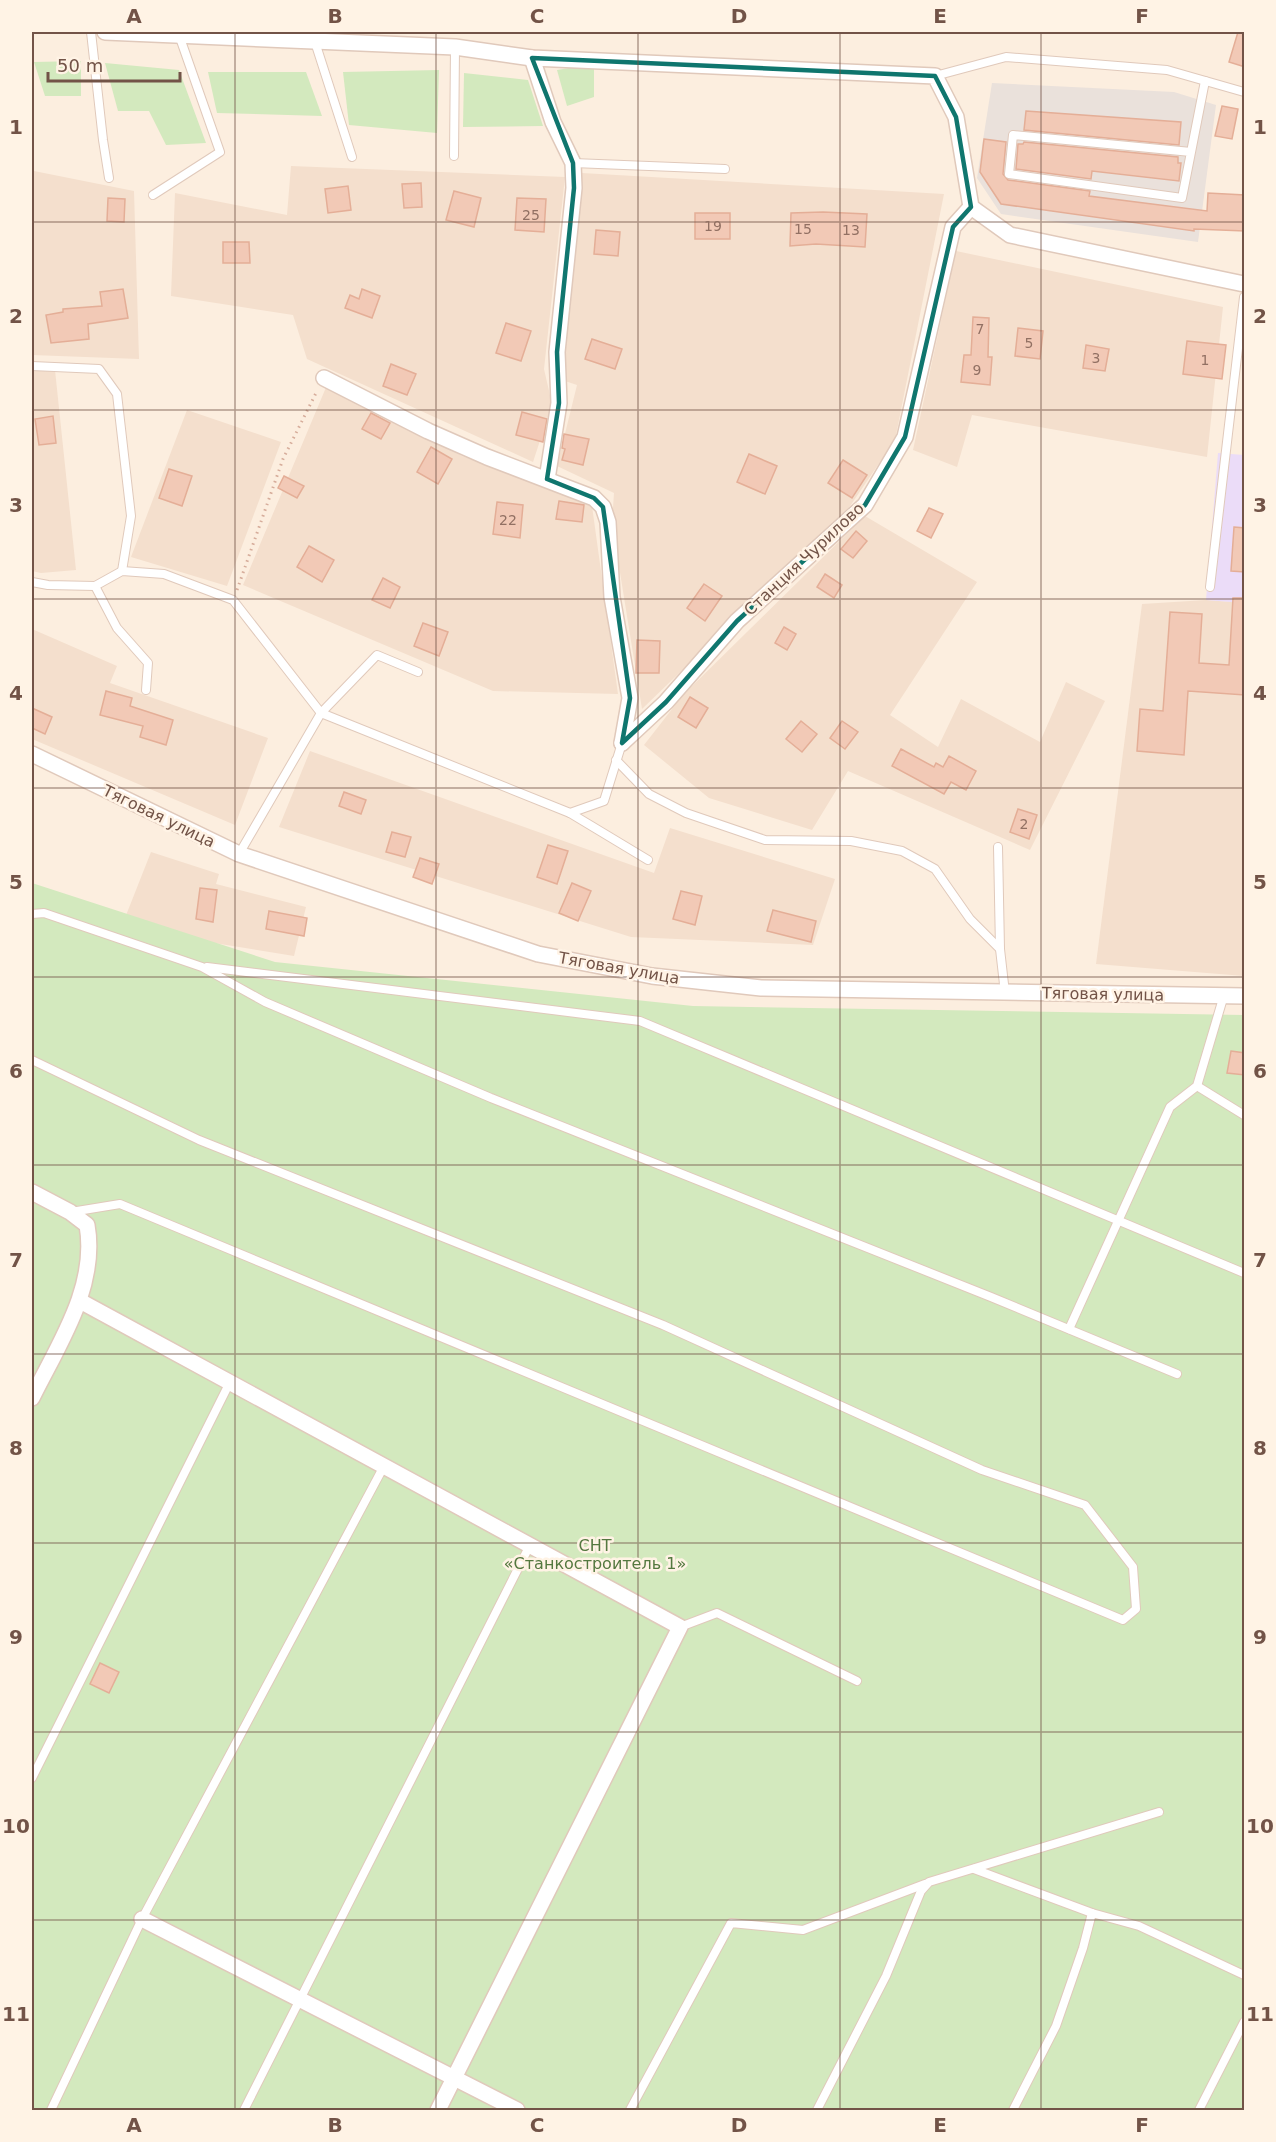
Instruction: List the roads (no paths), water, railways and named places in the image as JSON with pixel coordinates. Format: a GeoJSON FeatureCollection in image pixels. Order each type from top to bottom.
{"type":"FeatureCollection","features":[{"type":"Feature","properties":{"kind":"street"},"geometry":{"type":"LineString","coordinates":[[105,32],[455,47],[532,58],[935,76],[956,117],[971,207],[1010,235],[1245,284]]}},
{"type":"Feature","properties":{"kind":"street"},"geometry":{"type":"LineString","coordinates":[[532,58],[553,122],[573,164],[574,188],[557,352],[559,403],[548,479]]}},
{"type":"Feature","properties":{"kind":"street","name":"Станция Чурилово"},"geometry":{"type":"LineString","coordinates":[[622,743],[666,702],[737,621],[865,505],[905,436],[953,227],[971,207]]}},
{"type":"Feature","properties":{"kind":"street","name":"Станция Чурилово"},"geometry":{"type":"LineString","coordinates":[[324,378],[428,431],[487,457],[594,498],[603,507],[608,522],[612,597],[630,698],[622,743]]}},
{"type":"Feature","properties":{"kind":"street","name":"Тяговая улица"},"geometry":{"type":"LineString","coordinates":[[32,754],[239,854],[538,954],[652,976],[761,988],[1245,996]]}},
{"type":"Feature","properties":{"kind":"street"},"geometry":{"type":"LineString","coordinates":[[32,1192],[70,1212],[87,1225],[90,1242],[80,1301],[32,1398]]}},
{"type":"Feature","properties":{"kind":"street"},"geometry":{"type":"LineString","coordinates":[[80,1301],[680,1627],[438,2110]]}},
{"type":"Feature","properties":{"kind":"street"},"geometry":{"type":"LineString","coordinates":[[142,1919],[517,2110]]}},
{"type":"Feature","properties":{"kind":"lane"},"geometry":{"type":"LineString","coordinates":[[91,32],[109,178]]}},
{"type":"Feature","properties":{"kind":"lane"},"geometry":{"type":"LineString","coordinates":[[153,195],[220,152],[179,35]]}},
{"type":"Feature","properties":{"kind":"lane"},"geometry":{"type":"LineString","coordinates":[[315,42],[352,157]]}},
{"type":"Feature","properties":{"kind":"lane"},"geometry":{"type":"LineString","coordinates":[[454,156],[455,47]]}},
{"type":"Feature","properties":{"kind":"lane"},"geometry":{"type":"LineString","coordinates":[[935,76],[1006,57],[1167,70],[1245,92]]}},
{"type":"Feature","properties":{"kind":"lane"},"geometry":{"type":"LineString","coordinates":[[1191,152],[1013,135],[1009,174],[1182,198],[1205,81]]}},
{"type":"Feature","properties":{"kind":"lane"},"geometry":{"type":"LineString","coordinates":[[573,164],[725,169]]}},
{"type":"Feature","properties":{"kind":"lane"},"geometry":{"type":"LineString","coordinates":[[1210,587],[1245,297]]}},
{"type":"Feature","properties":{"kind":"lane"},"geometry":{"type":"LineString","coordinates":[[32,366],[99,369],[117,394],[131,516],[122,572]]}},
{"type":"Feature","properties":{"kind":"lane"},"geometry":{"type":"LineString","coordinates":[[32,582],[48,585],[95,586],[122,572],[164,574],[233,600],[321,713],[570,813],[648,860]]}},
{"type":"Feature","properties":{"kind":"lane"},"geometry":{"type":"LineString","coordinates":[[95,586],[117,628],[148,663],[146,690]]}},
{"type":"Feature","properties":{"kind":"lane"},"geometry":{"type":"LineString","coordinates":[[239,854],[321,713],[377,655],[418,672]]}},
{"type":"Feature","properties":{"kind":"lane","name":"Станция Чурилово"},"geometry":{"type":"LineString","coordinates":[[570,813],[604,801],[622,743]]}},
{"type":"Feature","properties":{"kind":"lane"},"geometry":{"type":"LineString","coordinates":[[616,760],[649,794],[686,813],[765,840],[850,841],[902,851],[935,869],[970,919],[1000,949]]}},
{"type":"Feature","properties":{"kind":"lane"},"geometry":{"type":"LineString","coordinates":[[998,847],[1000,949],[1005,993]]}},
{"type":"Feature","properties":{"kind":"lane"},"geometry":{"type":"LineString","coordinates":[[32,914],[44,913],[202,967],[265,1002],[490,1098],[1178,1374]]}},
{"type":"Feature","properties":{"kind":"lane"},"geometry":{"type":"LineString","coordinates":[[202,967],[640,1021],[1245,1273]]}},
{"type":"Feature","properties":{"kind":"lane"},"geometry":{"type":"LineString","coordinates":[[1069,1329],[1170,1107],[1197,1086],[1224,995]]}},
{"type":"Feature","properties":{"kind":"lane"},"geometry":{"type":"LineString","coordinates":[[32,1060],[200,1140],[663,1325],[982,1470],[1084,1505],[1133,1567],[1136,1609],[1123,1620],[120,1204],[70,1212]]}},
{"type":"Feature","properties":{"kind":"lane"},"geometry":{"type":"LineString","coordinates":[[1197,1086],[1245,1115]]}},
{"type":"Feature","properties":{"kind":"lane"},"geometry":{"type":"LineString","coordinates":[[32,1778],[230,1382]]}},
{"type":"Feature","properties":{"kind":"lane"},"geometry":{"type":"LineString","coordinates":[[51,2110],[142,1919],[384,1466]]}},
{"type":"Feature","properties":{"kind":"lane"},"geometry":{"type":"LineString","coordinates":[[244,2110],[530,1545]]}},
{"type":"Feature","properties":{"kind":"lane"},"geometry":{"type":"LineString","coordinates":[[680,1627],[717,1613],[857,1681]]}},
{"type":"Feature","properties":{"kind":"lane"},"geometry":{"type":"LineString","coordinates":[[630,2110],[731,1923],[803,1930],[929,1882],[1159,1812]]}},
{"type":"Feature","properties":{"kind":"lane"},"geometry":{"type":"LineString","coordinates":[[974,1869],[1092,1913],[1139,1926],[1245,1975]]}},
{"type":"Feature","properties":{"kind":"lane"},"geometry":{"type":"LineString","coordinates":[[817,2110],[886,1976],[921,1891],[929,1882]]}},
{"type":"Feature","properties":{"kind":"lane"},"geometry":{"type":"LineString","coordinates":[[1013,2110],[1056,2026],[1092,1913]]}},
{"type":"Feature","properties":{"kind":"lane"},"geometry":{"type":"LineString","coordinates":[[1199,2110],[1245,2022]]}},
{"type":"Feature","properties":{"kind":"park label","name":"СНТ «Станкостроитель 1»"},"geometry":{"type":"Point","coordinates":[595,1554]}}]}
